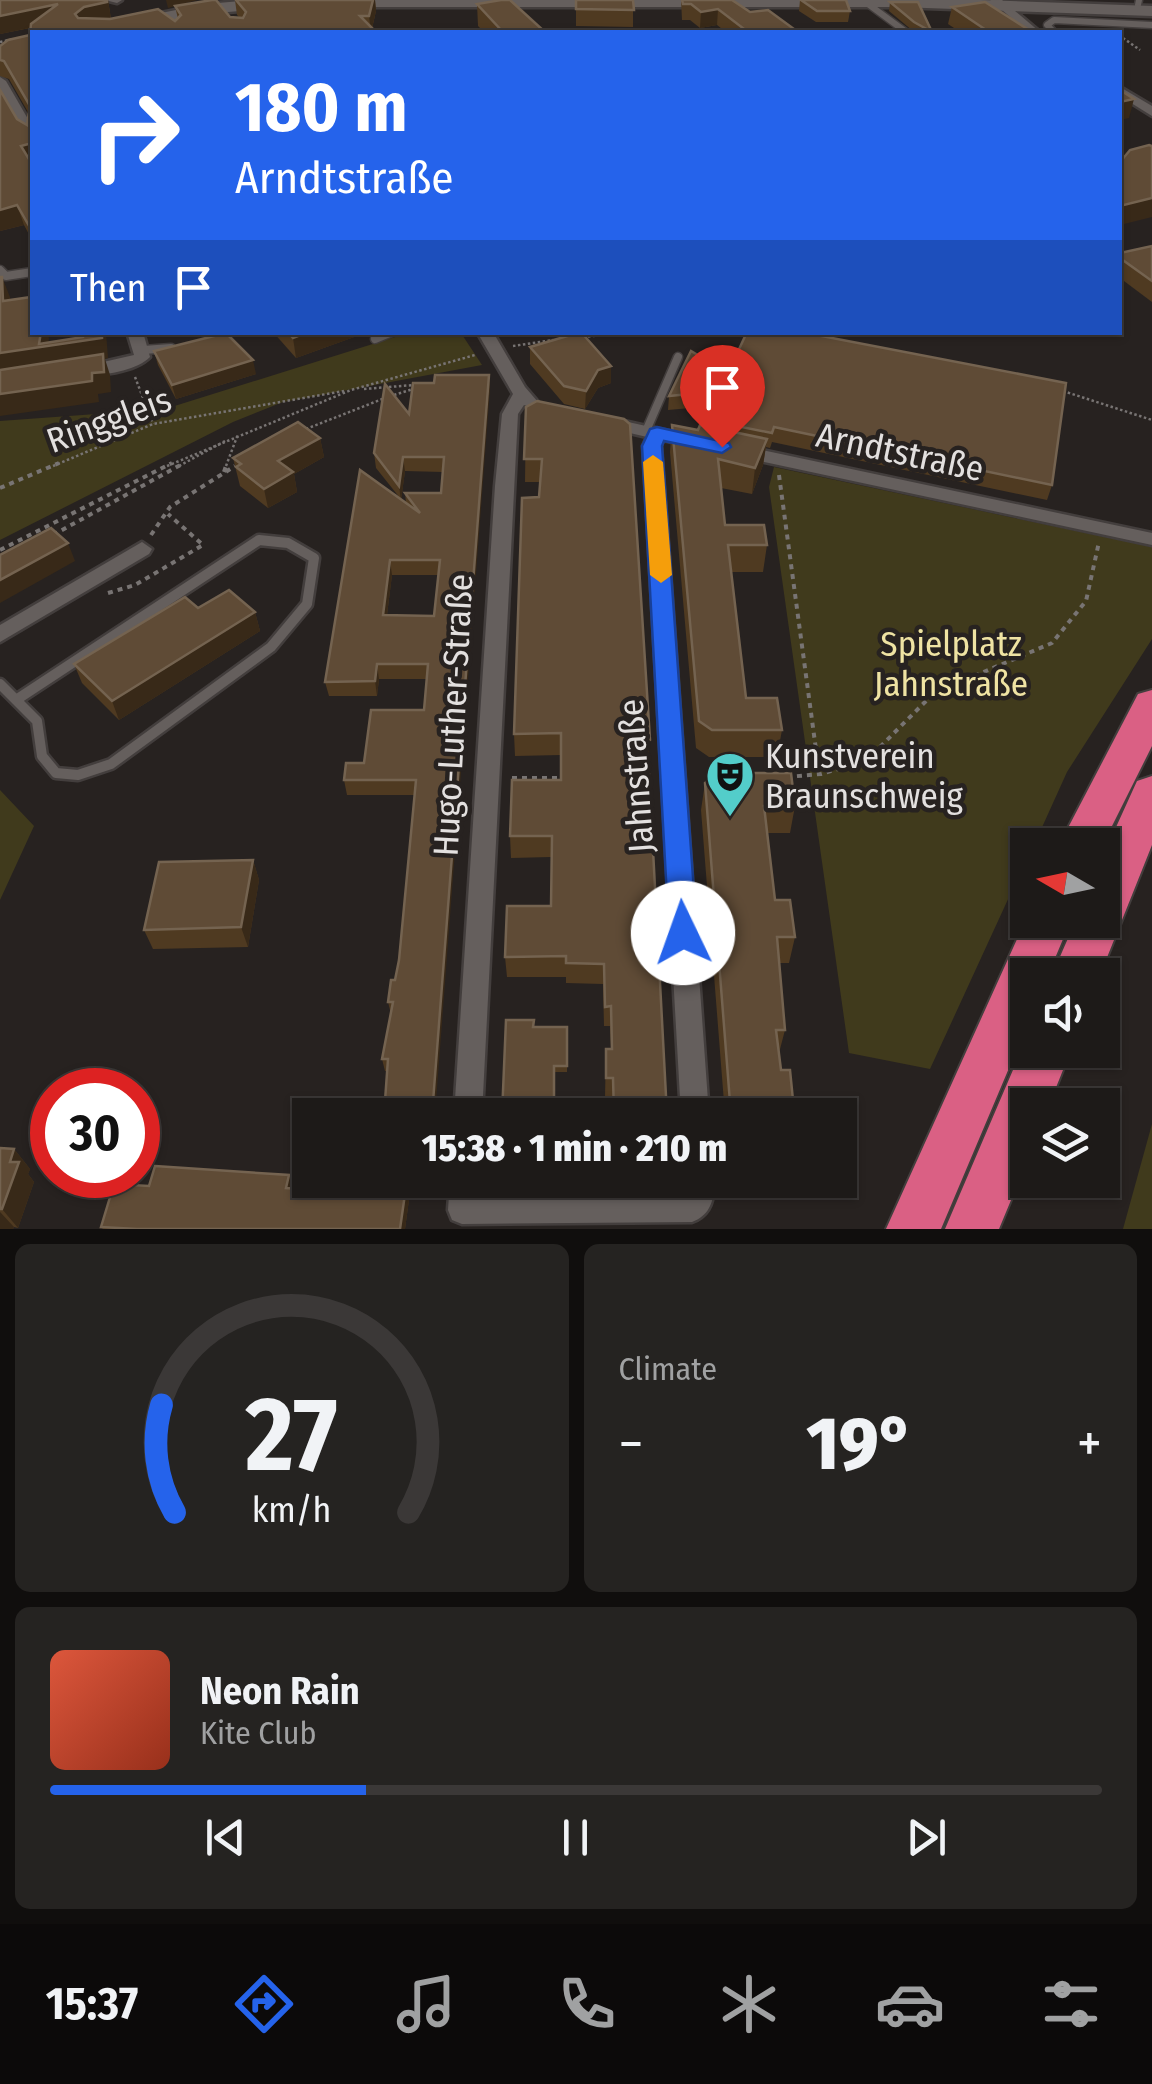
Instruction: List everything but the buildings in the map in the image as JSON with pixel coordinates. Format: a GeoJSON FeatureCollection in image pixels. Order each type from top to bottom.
{"type":"FeatureCollection","features":[{"type":"Feature","properties":{"kind":"highway"},"geometry":{"type":"LineString","coordinates":[[1089,828],[1152,705]]}},
{"type":"Feature","properties":{"kind":"highway"},"geometry":{"type":"LineString","coordinates":[[1120,868],[1152,793]]}},
{"type":"Feature","properties":{"kind":"highway"},"geometry":{"type":"LineString","coordinates":[[912,1229],[1040,938]]}},
{"type":"Feature","properties":{"kind":"highway"},"geometry":{"type":"LineString","coordinates":[[972,1229],[1039,1068]]}},
{"type":"Feature","properties":{"kind":"main road"},"geometry":{"type":"LineString","coordinates":[[1034,0],[1145,5]]}},
{"type":"Feature","properties":{"kind":"main road"},"geometry":{"type":"LineString","coordinates":[[104,30],[164,20],[215,2]]}},
{"type":"Feature","properties":{"kind":"main road"},"geometry":{"type":"LineString","coordinates":[[78,30],[215,2],[292,2]]}},
{"type":"Feature","properties":{"kind":"main road"},"geometry":{"type":"LineString","coordinates":[[317,2],[1145,5]]}},
{"type":"Feature","properties":{"kind":"street"},"geometry":{"type":"LineString","coordinates":[[215,2],[234,23]]}},
{"type":"Feature","properties":{"kind":"street"},"geometry":{"type":"LineString","coordinates":[[998,2],[1032,30]]}},
{"type":"Feature","properties":{"kind":"street"},"geometry":{"type":"LineString","coordinates":[[0,81],[30,133]]}},
{"type":"Feature","properties":{"kind":"street"},"geometry":{"type":"LineString","coordinates":[[1122,92],[1152,112]]}},
{"type":"Feature","properties":{"kind":"street"},"geometry":{"type":"LineString","coordinates":[[71,373],[138,357],[135,335]]}},
{"type":"Feature","properties":{"kind":"street"},"geometry":{"type":"LineString","coordinates":[[492,338],[521,395],[550,410]]}},
{"type":"Feature","properties":{"kind":"street","name":"Hugo-Luther-Straße"},"geometry":{"type":"LineString","coordinates":[[469,1098],[510,414],[521,395]]}},
{"type":"Feature","properties":{"kind":"street","name":"Arndtstraße"},"geometry":{"type":"LineString","coordinates":[[588,418],[1152,539]]}},
{"type":"Feature","properties":{"kind":"street","name":"Jahnstraße"},"geometry":{"type":"LineString","coordinates":[[652,432],[694,1098]]}},
{"type":"Feature","properties":{"kind":"street"},"geometry":{"type":"LineString","coordinates":[[0,635],[142,549]]}},
{"type":"Feature","properties":{"kind":"street"},"geometry":{"type":"LineString","coordinates":[[463,1198],[462,1210],[692,1208],[699,1198]]}},
{"type":"Feature","properties":{"kind":"lane"},"geometry":{"type":"LineString","coordinates":[[864,2],[903,30]]}},
{"type":"Feature","properties":{"kind":"lane"},"geometry":{"type":"LineString","coordinates":[[1052,30],[1046,25],[1054,20],[1152,26]]}},
{"type":"Feature","properties":{"kind":"lane"},"geometry":{"type":"LineString","coordinates":[[0,270],[6,276],[30,272]]}},
{"type":"Feature","properties":{"kind":"lane"},"geometry":{"type":"LineString","coordinates":[[374,339],[384,335]]}},
{"type":"Feature","properties":{"kind":"lane"},"geometry":{"type":"LineString","coordinates":[[138,357],[180,346]]}},
{"type":"Feature","properties":{"kind":"lane"},"geometry":{"type":"LineString","coordinates":[[652,432],[678,358]]}},
{"type":"Feature","properties":{"kind":"lane"},"geometry":{"type":"LineString","coordinates":[[0,684],[16,700],[37,721],[38,750],[48,770],[64,778],[86,775],[111,764],[277,641],[304,612],[314,581],[314,558],[298,545],[278,538],[258,540],[16,700]]}},
{"type":"Feature","properties":{"kind":"path"},"geometry":{"type":"LineString","coordinates":[[1122,37],[1140,50]]}},
{"type":"Feature","properties":{"kind":"path"},"geometry":{"type":"LineString","coordinates":[[0,42],[20,38]]}},
{"type":"Feature","properties":{"kind":"path"},"geometry":{"type":"LineString","coordinates":[[579,337],[599,335]]}},
{"type":"Feature","properties":{"kind":"path"},"geometry":{"type":"LineString","coordinates":[[0,550],[174,460],[492,338],[561,339]]}},
{"type":"Feature","properties":{"kind":"path"},"geometry":{"type":"LineString","coordinates":[[138,357],[138,392],[153,424]]}},
{"type":"Feature","properties":{"kind":"path"},"geometry":{"type":"LineString","coordinates":[[295,434],[427,384],[354,390]]}},
{"type":"Feature","properties":{"kind":"path","name":"Ringgleis"},"geometry":{"type":"LineString","coordinates":[[0,488],[153,424],[354,390]]}},
{"type":"Feature","properties":{"kind":"path"},"geometry":{"type":"LineString","coordinates":[[1059,390],[1152,420]]}},
{"type":"Feature","properties":{"kind":"path"},"geometry":{"type":"LineString","coordinates":[[224,472],[238,434]]}},
{"type":"Feature","properties":{"kind":"path"},"geometry":{"type":"LineString","coordinates":[[50,536],[238,434]]}},
{"type":"Feature","properties":{"kind":"path"},"geometry":{"type":"LineString","coordinates":[[786,460],[778,487],[819,772]]}},
{"type":"Feature","properties":{"kind":"path"},"geometry":{"type":"LineString","coordinates":[[142,549],[170,507],[238,464]]}},
{"type":"Feature","properties":{"kind":"path"},"geometry":{"type":"LineString","coordinates":[[777,777],[850,766],[870,756],[932,694],[1061,636],[1094,588],[1100,528]]}},
{"type":"Feature","properties":{"kind":"path"},"geometry":{"type":"LineString","coordinates":[[488,778],[568,778]]}},
{"type":"Feature","properties":{"kind":"green space"},"geometry":{"type":"Polygon","coordinates":[[[401,335],[462,335],[482,365],[283,402],[233,422],[0,540],[0,421],[165,409],[401,335]]]}},
{"type":"Feature","properties":{"kind":"green space","name":"Spielplatz Jahnstraße"},"geometry":{"type":"Polygon","coordinates":[[[774,467],[1152,547],[1152,639],[1067,772],[1042,828],[1010,828],[1010,895],[930,1069],[849,1053],[769,487],[774,467]]]}},
{"type":"Feature","properties":{"kind":"green space"},"geometry":{"type":"Polygon","coordinates":[[[0,790],[34,826],[0,900],[0,790]]]}},
{"type":"Feature","properties":{"kind":"green space"},"geometry":{"type":"Polygon","coordinates":[[[1152,1124],[1152,1229],[1123,1229],[1152,1124]]]}},
{"type":"Feature","properties":{"kind":"slow traffic"},"geometry":{"type":"LineString","coordinates":[[653,462],[661,575]]}},
{"type":"Feature","properties":{"kind":"place","name":"Kunstverein Braunschweig"},"geometry":{"type":"Point","coordinates":[730,818]}},
{"type":"Feature","properties":{"kind":"route"},"geometry":{"type":"LineString","coordinates":[[683,933],[652,446],[657,434],[722,447]]}}]}
